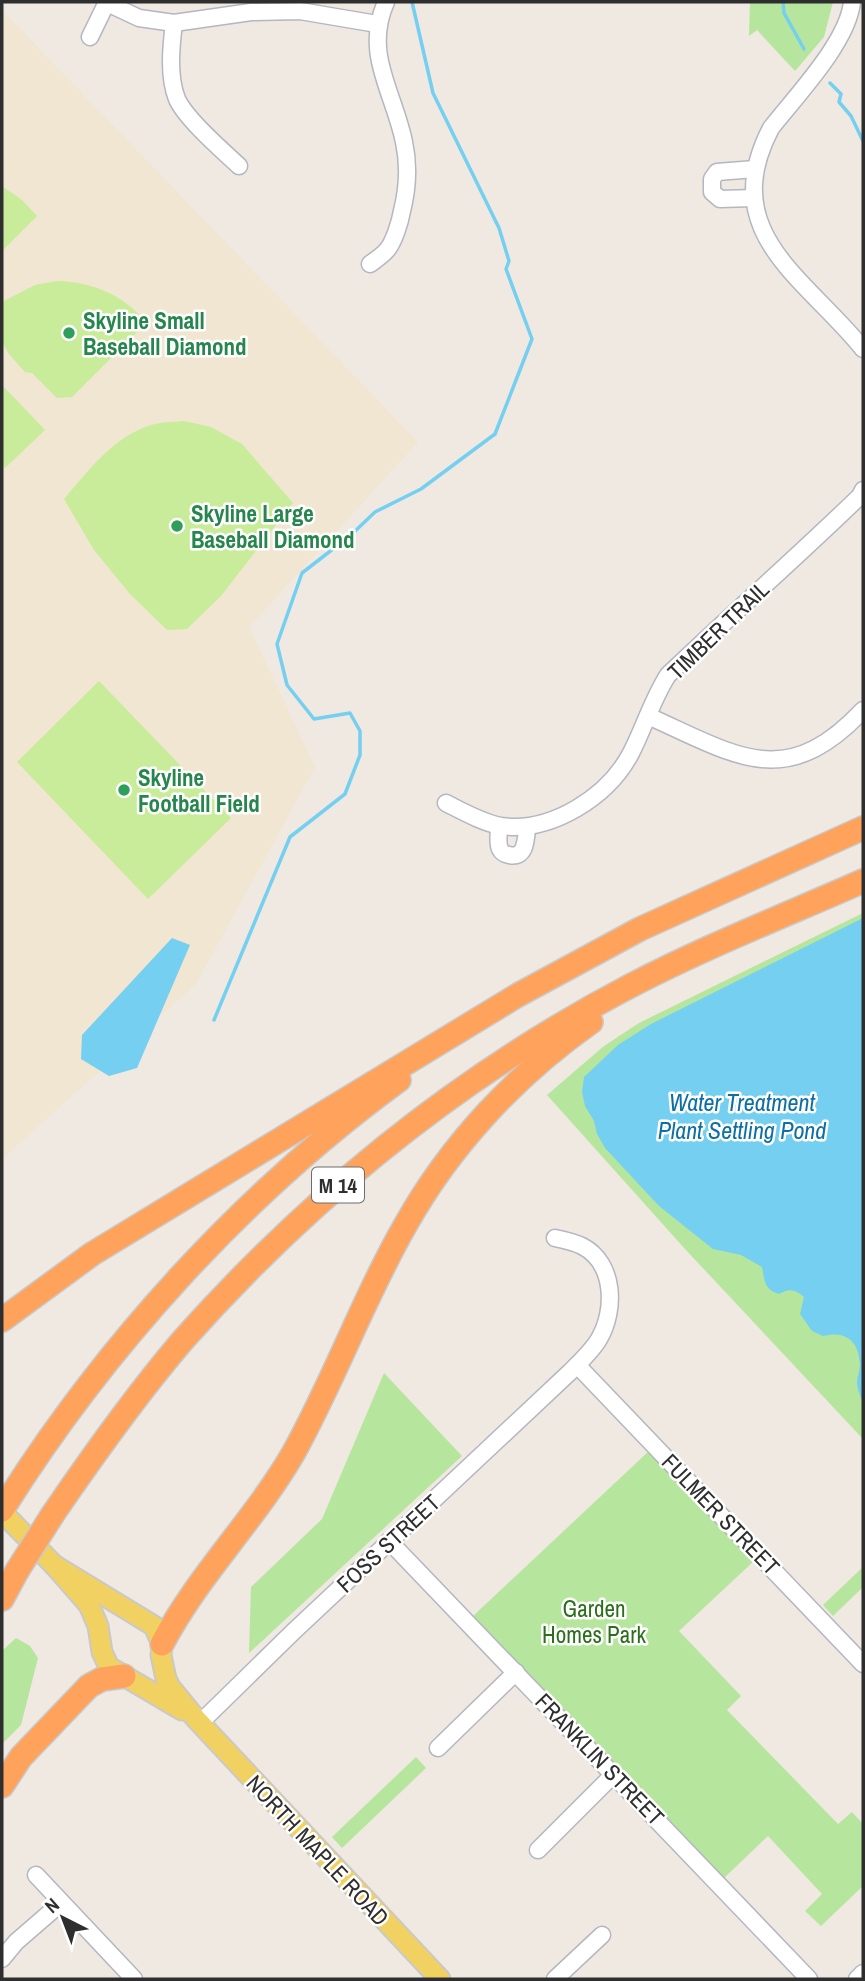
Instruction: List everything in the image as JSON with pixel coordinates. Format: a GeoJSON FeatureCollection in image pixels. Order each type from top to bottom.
{"type":"FeatureCollection","features":[{"type":"Feature","properties":{"kind":"highway","name":"M 14"},"geometry":{"type":"LineString","coordinates":[[2,1511],[83,1393],[141,1321],[238,1217],[389,1087],[518,995],[640,929],[863,828]]}},
{"type":"Feature","properties":{"kind":"highway","name":"M 14"},"geometry":{"type":"LineString","coordinates":[[2,1599],[53,1514],[97,1450],[182,1342],[236,1283],[331,1191],[379,1150],[442,1103],[544,1035],[633,984],[863,881]]}},
{"type":"Feature","properties":{"kind":"highway"},"geometry":{"type":"LineString","coordinates":[[162,1650],[183,1605],[260,1503],[293,1454],[406,1223],[447,1161],[515,1083],[552,1050],[619,1003],[704,952]]}},
{"type":"Feature","properties":{"kind":"highway"},"geometry":{"type":"LineString","coordinates":[[2,1320],[92,1254],[518,995]]}},
{"type":"Feature","properties":{"kind":"highway"},"geometry":{"type":"LineString","coordinates":[[2,1786],[22,1757],[89,1686],[102,1679],[125,1676]]}},
{"type":"Feature","properties":{"kind":"main road","name":"NORTH MAPLE ROAD"},"geometry":{"type":"LineString","coordinates":[[2,1511],[54,1564],[89,1605],[95,1616],[104,1660],[116,1673],[199,1721]]}},
{"type":"Feature","properties":{"kind":"main road","name":"NORTH MAPLE ROAD"},"geometry":{"type":"LineString","coordinates":[[54,1564],[154,1626],[160,1634],[170,1687],[440,1979]]}},
{"type":"Feature","properties":{"kind":"main road"},"geometry":{"type":"LineString","coordinates":[[101,1643],[104,1634],[117,1620],[136,1616]]}},
{"type":"Feature","properties":{"kind":"main road"},"geometry":{"type":"LineString","coordinates":[[125,1676],[135,1677],[152,1670],[162,1650]]}},
{"type":"Feature","properties":{"kind":"street"},"geometry":{"type":"LineString","coordinates":[[90,37],[107,2],[139,18],[174,23],[251,12],[300,11],[377,24]]}},
{"type":"Feature","properties":{"kind":"street"},"geometry":{"type":"LineString","coordinates":[[370,264],[388,250],[401,218],[408,166],[403,139],[382,77],[377,24],[386,2]]}},
{"type":"Feature","properties":{"kind":"street"},"geometry":{"type":"LineString","coordinates":[[855,11],[834,47],[771,128],[755,169],[754,198],[760,223],[772,250],[863,349]]}},
{"type":"Feature","properties":{"kind":"street"},"geometry":{"type":"LineString","coordinates":[[174,23],[172,83],[178,101],[239,166]]}},
{"type":"Feature","properties":{"kind":"street"},"geometry":{"type":"LineString","coordinates":[[754,198],[720,199],[712,192],[712,184],[714,175],[721,170],[755,169]]}},
{"type":"Feature","properties":{"kind":"street","name":"TIMBER TRAIL"},"geometry":{"type":"LineString","coordinates":[[446,803],[499,826],[527,827],[577,808],[601,791],[630,755],[668,675],[819,536],[863,490]]}},
{"type":"Feature","properties":{"kind":"street"},"geometry":{"type":"LineString","coordinates":[[648,716],[742,757],[785,760],[830,741],[863,710]]}},
{"type":"Feature","properties":{"kind":"street"},"geometry":{"type":"LineString","coordinates":[[499,826],[499,847],[503,853],[512,856],[521,853],[525,847],[527,827]]}},
{"type":"Feature","properties":{"kind":"street","name":"FOSS STREET"},"geometry":{"type":"LineString","coordinates":[[199,1721],[577,1365],[598,1341],[610,1314],[607,1276],[600,1261],[583,1247],[555,1238]]}},
{"type":"Feature","properties":{"kind":"street","name":"FULMER STREET"},"geometry":{"type":"LineString","coordinates":[[577,1365],[863,1664]]}},
{"type":"Feature","properties":{"kind":"street","name":"FRANKLIN STREET"},"geometry":{"type":"LineString","coordinates":[[389,1541],[809,1979]]}},
{"type":"Feature","properties":{"kind":"street"},"geometry":{"type":"LineString","coordinates":[[438,1748],[516,1672]]}},
{"type":"Feature","properties":{"kind":"street"},"geometry":{"type":"LineString","coordinates":[[538,1850],[614,1774]]}},
{"type":"Feature","properties":{"kind":"street"},"geometry":{"type":"LineString","coordinates":[[36,1875],[134,1979]]}},
{"type":"Feature","properties":{"kind":"street"},"geometry":{"type":"LineString","coordinates":[[2,1959],[16,1942],[61,1903]]}},
{"type":"Feature","properties":{"kind":"street"},"geometry":{"type":"LineString","coordinates":[[555,1979],[602,1935]]}},
{"type":"Feature","properties":{"kind":"street"},"geometry":{"type":"LineString","coordinates":[[857,1979],[863,1973]]}},
{"type":"Feature","properties":{"kind":"shaded area"},"geometry":{"type":"Polygon","coordinates":[[[2,10],[418,442],[249,627],[315,767],[196,984],[2,1159],[2,10]]]}},
{"type":"Feature","properties":{"kind":"green space"},"geometry":{"type":"Polygon","coordinates":[[[750,2],[833,2],[824,37],[795,71],[757,30],[749,36],[750,2]]]}},
{"type":"Feature","properties":{"kind":"green space"},"geometry":{"type":"Polygon","coordinates":[[[2,186],[22,200],[37,216],[2,251],[2,186]]]}},
{"type":"Feature","properties":{"kind":"green space","name":"Skyline Small Baseball Diamond"},"geometry":{"type":"Polygon","coordinates":[[[57,281],[83,284],[107,292],[128,305],[146,323],[72,397],[57,398],[32,373],[25,372],[2,342],[2,302],[35,285],[57,281]]]}},
{"type":"Feature","properties":{"kind":"green space"},"geometry":{"type":"Polygon","coordinates":[[[2,385],[45,430],[5,468],[2,464],[2,385]]]}},
{"type":"Feature","properties":{"kind":"green space","name":"Skyline Large Baseball Diamond"},"geometry":{"type":"Polygon","coordinates":[[[184,421],[211,427],[242,444],[293,503],[221,596],[187,629],[167,630],[130,594],[94,550],[64,499],[113,446],[137,430],[151,425],[184,421]]]}},
{"type":"Feature","properties":{"kind":"green space","name":"Skyline Football Field"},"geometry":{"type":"Polygon","coordinates":[[[99,681],[231,818],[148,899],[17,762],[99,681]]]}},
{"type":"Feature","properties":{"kind":"green space","name":"Water Treatment Plant Settling Pond"},"geometry":{"type":"Polygon","coordinates":[[[863,913],[863,1439],[685,1249],[547,1095],[604,1046],[639,1023],[863,913]]]}},
{"type":"Feature","properties":{"kind":"green space"},"geometry":{"type":"Polygon","coordinates":[[[384,1373],[462,1456],[249,1653],[251,1587],[322,1519],[384,1373]]]}},
{"type":"Feature","properties":{"kind":"green space","name":"Garden Homes Park"},"geometry":{"type":"Polygon","coordinates":[[[649,1451],[754,1561],[679,1631],[741,1696],[727,1710],[838,1824],[852,1812],[863,1824],[863,1886],[821,1926],[805,1911],[822,1894],[768,1836],[722,1880],[472,1617],[649,1451]]]}},
{"type":"Feature","properties":{"kind":"green space"},"geometry":{"type":"Polygon","coordinates":[[[863,1567],[863,1587],[833,1616],[823,1605],[863,1567]]]}},
{"type":"Feature","properties":{"kind":"green space"},"geometry":{"type":"Polygon","coordinates":[[[16,1638],[30,1646],[38,1658],[21,1725],[2,1744],[2,1651],[16,1638]]]}},
{"type":"Feature","properties":{"kind":"green space"},"geometry":{"type":"Polygon","coordinates":[[[416,1757],[426,1768],[342,1848],[332,1837],[416,1757]]]}},
{"type":"Feature","properties":{"kind":"water","name":"Water Treatment Plant Settling Pond"},"geometry":{"type":"Polygon","coordinates":[[[863,918],[863,1404],[857,1385],[859,1357],[850,1339],[838,1335],[823,1336],[812,1331],[800,1314],[804,1297],[801,1294],[789,1290],[779,1294],[770,1290],[762,1267],[741,1255],[713,1249],[659,1206],[605,1148],[585,1106],[582,1092],[584,1077],[618,1045],[651,1024],[863,918]]]}},
{"type":"Feature","properties":{"kind":"water"},"geometry":{"type":"Polygon","coordinates":[[[172,938],[190,945],[137,1068],[109,1076],[81,1059],[82,1035],[172,938]]]}},
{"type":"Feature","properties":{"kind":"waterway"},"geometry":{"type":"LineString","coordinates":[[214,1020],[290,837],[345,794],[360,755],[360,731],[350,713],[314,719],[287,685],[277,644],[302,573],[351,535],[375,512],[421,489],[495,434],[532,339],[506,269],[509,261],[499,228],[433,93],[412,2]]}},
{"type":"Feature","properties":{"kind":"waterway"},"geometry":{"type":"LineString","coordinates":[[783,2],[784,13],[804,49]]}},
{"type":"Feature","properties":{"kind":"waterway"},"geometry":{"type":"LineString","coordinates":[[830,83],[841,94],[839,102],[851,116],[863,141]]}},
{"type":"Feature","properties":{"kind":"place","name":"Skyline Small Baseball Diamond"},"geometry":{"type":"Point","coordinates":[69,333]}},
{"type":"Feature","properties":{"kind":"place","name":"Skyline Large Baseball Diamond"},"geometry":{"type":"Point","coordinates":[177,526]}},
{"type":"Feature","properties":{"kind":"place","name":"Skyline Football Field"},"geometry":{"type":"Point","coordinates":[124,790]}}]}
